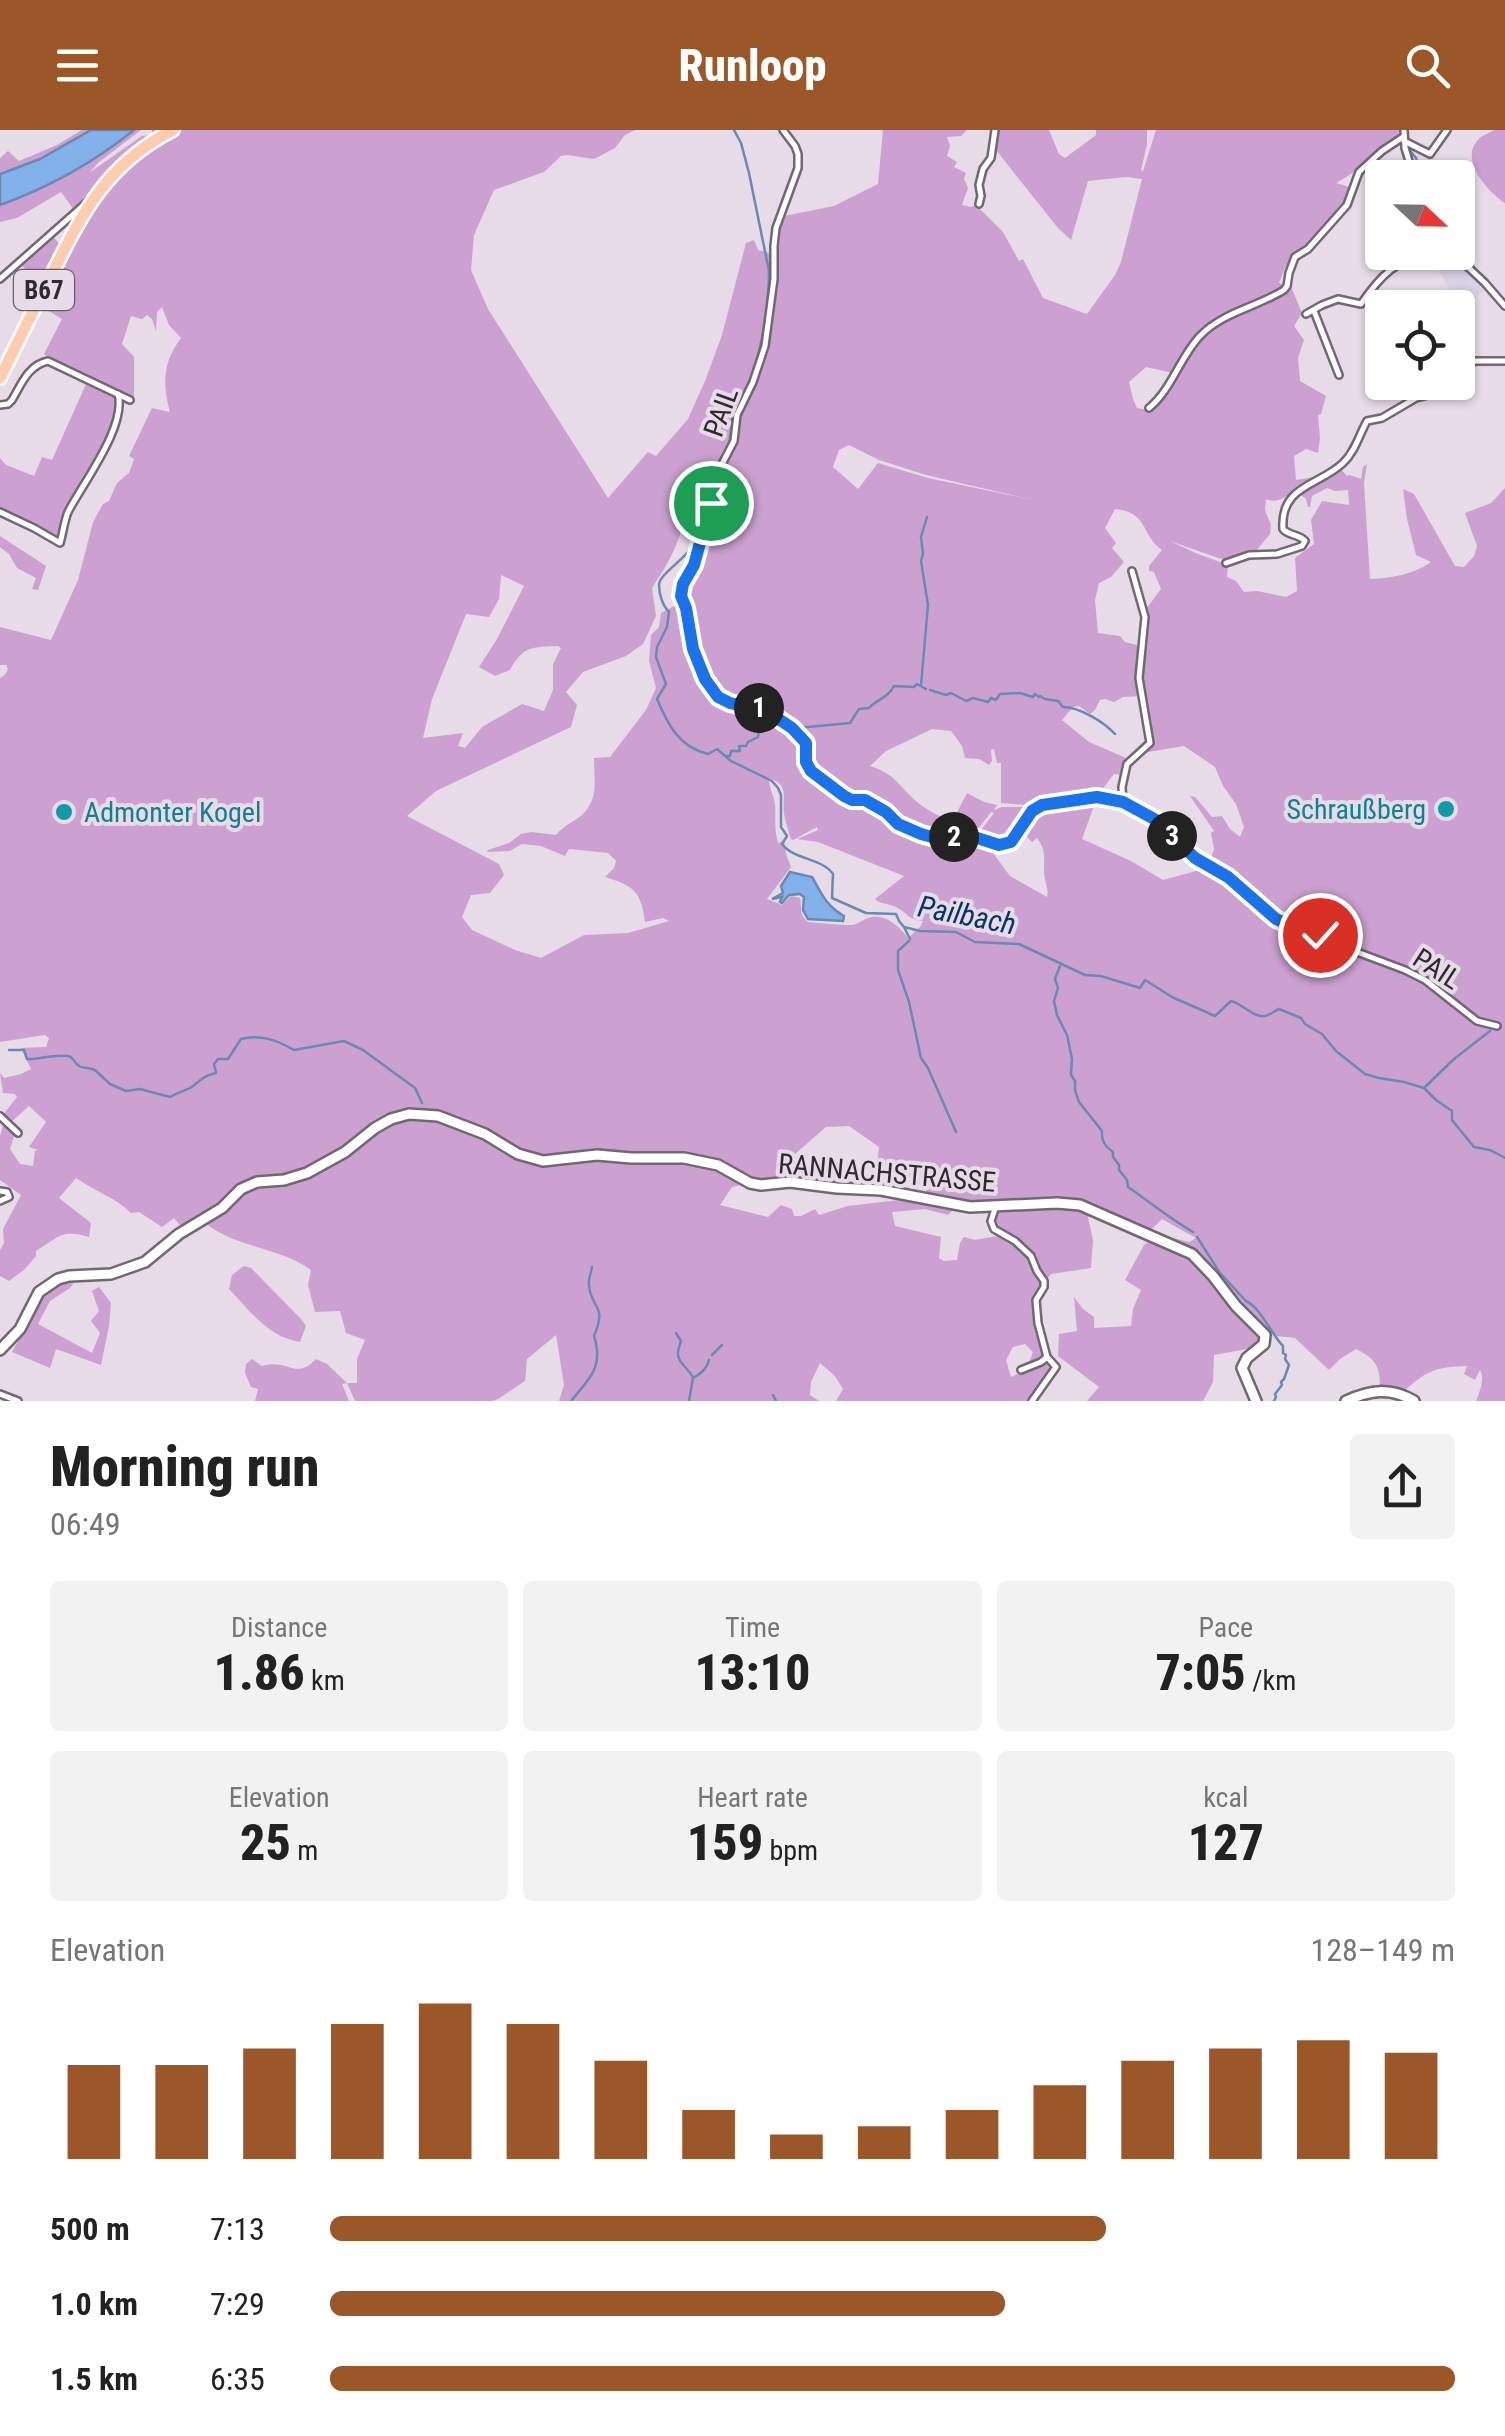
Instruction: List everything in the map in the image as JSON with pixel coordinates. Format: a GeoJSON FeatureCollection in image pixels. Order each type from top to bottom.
{"type":"FeatureCollection","features":[{"type":"Feature","properties":{"kind":"main road","name":"B67"},"geometry":{"type":"LineString","coordinates":[[0,378],[89,202],[131,156],[173,130]]}},
{"type":"Feature","properties":{"kind":"street","name":"PAIL"},"geometry":{"type":"LineString","coordinates":[[783,130],[795,146],[798,168],[776,228],[765,346],[737,415],[734,441],[718,472],[694,565],[682,590],[693,649],[709,688],[730,703],[768,712],[792,728],[806,743],[806,762],[811,771],[844,796],[865,800],[898,824],[932,838],[971,836],[1006,844],[1032,811],[1042,805],[1097,797],[1123,802],[1156,820],[1188,828]]}},
{"type":"Feature","properties":{"kind":"street"},"geometry":{"type":"LineString","coordinates":[[979,204],[979,185],[991,158],[995,130]]}},
{"type":"Feature","properties":{"kind":"street"},"geometry":{"type":"LineString","coordinates":[[1150,408],[1189,349],[1209,328],[1288,286],[1288,272],[1295,257],[1308,249],[1347,206],[1360,172],[1382,150],[1404,136],[1430,154],[1447,130]]}},
{"type":"Feature","properties":{"kind":"street"},"geometry":{"type":"LineString","coordinates":[[0,279],[89,202]]}},
{"type":"Feature","properties":{"kind":"street"},"geometry":{"type":"LineString","coordinates":[[1306,314],[1338,300],[1361,304],[1391,270]]}},
{"type":"Feature","properties":{"kind":"street"},"geometry":{"type":"LineString","coordinates":[[1471,270],[1505,306]]}},
{"type":"Feature","properties":{"kind":"street"},"geometry":{"type":"LineString","coordinates":[[1314,310],[1339,375]]}},
{"type":"Feature","properties":{"kind":"street"},"geometry":{"type":"LineString","coordinates":[[0,405],[10,403],[29,372],[45,361],[130,400]]}},
{"type":"Feature","properties":{"kind":"street"},"geometry":{"type":"LineString","coordinates":[[1475,361],[1505,361]]}},
{"type":"Feature","properties":{"kind":"street"},"geometry":{"type":"LineString","coordinates":[[0,512],[60,543],[69,511],[116,420],[118,394]]}},
{"type":"Feature","properties":{"kind":"street"},"geometry":{"type":"LineString","coordinates":[[1226,562],[1302,546],[1303,538],[1283,529],[1283,517],[1292,496],[1348,459],[1367,421],[1382,418],[1413,400]]}},
{"type":"Feature","properties":{"kind":"street"},"geometry":{"type":"LineString","coordinates":[[1123,802],[1127,764],[1150,743],[1139,678],[1145,617],[1132,571]]}},
{"type":"Feature","properties":{"kind":"street","name":"PAIL"},"geometry":{"type":"LineString","coordinates":[[1156,820],[1195,858],[1228,877],[1276,919],[1405,970],[1425,980],[1477,1021],[1497,1026]]}},
{"type":"Feature","properties":{"kind":"street","name":"RANNACHSTRASSE"},"geometry":{"type":"LineString","coordinates":[[0,1350],[20,1328],[39,1292],[58,1279],[111,1274],[146,1262],[250,1184],[308,1173],[345,1152],[375,1128],[404,1115],[438,1116],[485,1134],[518,1154],[543,1161],[597,1155],[684,1158],[717,1165],[760,1185],[797,1182],[871,1189],[961,1206],[1080,1205],[1192,1254],[1214,1276],[1265,1335],[1264,1344],[1246,1358],[1242,1368],[1256,1401]]}},
{"type":"Feature","properties":{"kind":"street"},"geometry":{"type":"LineString","coordinates":[[0,1116],[18,1133]]}},
{"type":"Feature","properties":{"kind":"street"},"geometry":{"type":"LineString","coordinates":[[0,1192],[9,1197],[0,1200]]}},
{"type":"Feature","properties":{"kind":"street"},"geometry":{"type":"LineString","coordinates":[[996,1206],[991,1221],[994,1229],[1032,1256],[1044,1281],[1036,1304],[1038,1323],[1047,1356],[1056,1367],[1032,1401]]}},
{"type":"Feature","properties":{"kind":"street"},"geometry":{"type":"LineString","coordinates":[[1021,1370],[1047,1356]]}},
{"type":"Feature","properties":{"kind":"street"},"geometry":{"type":"LineString","coordinates":[[0,1386],[1,1394],[18,1401]]}},
{"type":"Feature","properties":{"kind":"street"},"geometry":{"type":"LineString","coordinates":[[1346,1401],[1371,1391],[1404,1395],[1414,1401]]}},
{"type":"Feature","properties":{"kind":"shaded area"},"geometry":{"type":"Polygon","coordinates":[[[82,130],[91,130],[40,159],[0,174],[0,158],[8,151],[19,161],[82,130]]]}},
{"type":"Feature","properties":{"kind":"shaded area"},"geometry":{"type":"Polygon","coordinates":[[[134,130],[141,130],[89,173],[142,136],[152,135],[152,130],[635,130],[615,148],[594,159],[561,156],[544,172],[494,190],[474,235],[471,270],[488,309],[608,498],[648,452],[656,456],[688,419],[722,335],[746,243],[754,240],[758,250],[769,253],[771,296],[779,217],[834,206],[878,184],[883,130],[967,130],[961,136],[947,137],[947,156],[957,162],[954,167],[966,173],[968,188],[962,205],[976,205],[1003,232],[1019,261],[1023,259],[1043,298],[1087,314],[1121,262],[1142,179],[1088,181],[1071,240],[996,150],[996,130],[1049,130],[1059,154],[1065,158],[1096,135],[1096,130],[1147,130],[1143,171],[1156,130],[1399,130],[1398,138],[1336,183],[1350,187],[1345,201],[1333,219],[1285,268],[1279,283],[1292,289],[1302,313],[1294,326],[1304,340],[1298,358],[1300,381],[1326,396],[1318,415],[1318,453],[1306,449],[1294,456],[1296,480],[1326,475],[1338,466],[1347,476],[1361,479],[1367,464],[1364,483],[1370,579],[1402,575],[1431,562],[1416,555],[1403,489],[1414,494],[1455,566],[1464,567],[1477,546],[1465,513],[1491,503],[1505,488],[1505,1401],[1476,1401],[1480,1370],[1475,1380],[1464,1374],[1467,1366],[1431,1372],[1402,1393],[1380,1388],[1375,1364],[1356,1349],[1329,1370],[1295,1338],[1272,1332],[1269,1345],[1214,1355],[1213,1382],[1203,1401],[1087,1401],[1099,1387],[1058,1356],[1059,1334],[1077,1331],[1074,1297],[1094,1317],[1094,1328],[1131,1326],[1141,1290],[1125,1280],[1144,1245],[1160,1235],[1189,1242],[1196,1238],[1162,1219],[1150,1231],[1085,1204],[1093,1240],[1091,1268],[1051,1274],[1045,1294],[1037,1294],[1036,1333],[1042,1351],[1054,1366],[1032,1401],[836,1401],[843,1389],[820,1363],[810,1395],[819,1401],[559,1401],[564,1385],[556,1335],[527,1359],[525,1381],[492,1401],[355,1401],[347,1383],[357,1383],[357,1359],[365,1340],[346,1333],[340,1311],[315,1312],[308,1285],[311,1270],[286,1256],[229,1237],[204,1222],[183,1235],[174,1218],[162,1227],[139,1212],[131,1213],[76,1178],[59,1198],[91,1223],[89,1237],[61,1236],[36,1251],[25,1269],[9,1281],[0,1276],[3,1229],[21,1195],[0,1180],[0,1136],[4,1122],[15,1133],[10,1149],[20,1164],[33,1166],[38,1150],[29,1147],[46,1122],[29,1106],[10,1123],[2,1116],[17,1097],[3,1093],[0,1073],[4,1078],[31,1069],[21,1048],[46,1047],[49,1038],[45,1035],[0,1042],[0,678],[7,669],[0,665],[0,627],[51,640],[78,580],[93,522],[117,483],[129,473],[134,459],[129,456],[152,408],[170,412],[166,373],[181,338],[169,325],[162,307],[157,312],[156,331],[147,315],[142,319],[131,316],[122,344],[134,357],[134,398],[44,354],[62,319],[37,304],[58,259],[100,188],[151,140],[130,155],[74,210],[61,192],[17,218],[0,222],[0,205],[87,163],[134,130]],[[1146,367],[1129,382],[1137,408],[1148,410],[1177,374],[1146,367]],[[733,434],[716,470],[712,491],[692,517],[685,515],[673,553],[652,588],[656,616],[643,644],[626,656],[583,672],[566,692],[577,705],[571,727],[436,791],[407,816],[499,864],[504,875],[490,893],[471,895],[462,917],[472,930],[541,958],[584,935],[628,933],[669,921],[663,918],[645,922],[634,891],[605,877],[616,861],[608,853],[569,849],[565,856],[541,846],[522,844],[510,851],[487,852],[521,834],[556,835],[588,808],[594,788],[594,758],[610,757],[646,710],[656,688],[649,661],[651,635],[659,627],[661,613],[680,603],[685,607],[681,590],[693,565],[718,472],[734,441],[733,434]],[[849,445],[839,450],[833,467],[858,489],[878,463],[928,478],[1029,499],[926,475],[879,460],[849,445]],[[1327,488],[1312,496],[1310,507],[1295,490],[1278,500],[1266,499],[1270,534],[1255,552],[1227,561],[1170,541],[1228,565],[1227,577],[1244,592],[1286,597],[1297,591],[1295,558],[1314,544],[1311,520],[1322,501],[1349,505],[1348,490],[1327,488]],[[1115,509],[1105,528],[1116,543],[1112,548],[1124,562],[1111,577],[1099,583],[1095,600],[1098,633],[1120,636],[1137,645],[1142,653],[1138,676],[1141,696],[1114,702],[1100,700],[1090,714],[1079,706],[1073,707],[1062,720],[1089,742],[1126,758],[1123,775],[1114,774],[1098,795],[1026,805],[1001,803],[1001,763],[997,763],[994,749],[989,765],[965,758],[951,731],[932,729],[886,751],[870,766],[891,776],[916,801],[952,822],[967,793],[997,805],[994,810],[1033,807],[1009,842],[981,830],[994,813],[978,829],[955,822],[976,832],[959,846],[990,849],[1010,876],[1047,897],[1042,846],[1037,838],[1032,842],[1023,828],[1039,808],[1096,800],[1082,839],[1163,880],[1207,868],[1226,877],[1256,903],[1285,925],[1309,933],[1276,918],[1229,877],[1208,866],[1214,849],[1214,831],[1190,796],[1212,817],[1222,816],[1240,837],[1244,827],[1215,767],[1184,746],[1148,752],[1152,745],[1141,675],[1146,609],[1161,589],[1149,566],[1162,550],[1139,520],[1126,511],[1115,509]],[[501,575],[499,599],[489,617],[466,614],[432,699],[423,738],[463,733],[458,746],[465,748],[482,727],[522,704],[544,711],[553,690],[553,664],[561,648],[529,649],[510,670],[495,676],[479,667],[524,586],[501,575]],[[769,778],[778,843],[784,841],[791,867],[767,899],[782,905],[791,896],[800,898],[802,914],[808,922],[851,925],[879,917],[896,925],[908,938],[920,927],[923,921],[875,899],[904,876],[818,842],[797,839],[818,830],[817,827],[791,839],[784,792],[769,778]],[[849,1126],[826,1127],[795,1154],[779,1176],[732,1187],[720,1205],[768,1217],[781,1205],[792,1209],[794,1216],[801,1216],[815,1209],[819,1215],[848,1206],[916,1198],[955,1208],[948,1215],[925,1209],[892,1212],[895,1226],[941,1237],[939,1258],[944,1261],[957,1260],[964,1237],[975,1240],[1003,1235],[994,1223],[998,1203],[958,1203],[927,1192],[924,1186],[877,1166],[879,1147],[849,1126]],[[1025,1344],[1013,1347],[1006,1360],[1011,1377],[1026,1370],[1033,1352],[1025,1344]]]}},
{"type":"Feature","properties":{"kind":"shaded area"},"geometry":{"type":"Polygon","coordinates":[[[1494,130],[1505,130],[1505,203],[1483,183],[1475,168],[1472,154],[1481,137],[1494,130]]]}},
{"type":"Feature","properties":{"kind":"shaded area"},"geometry":{"type":"Polygon","coordinates":[[[52,235],[60,245],[51,262],[53,266],[47,278],[38,273],[32,277],[21,264],[52,235]]]}},
{"type":"Feature","properties":{"kind":"shaded area"},"geometry":{"type":"Polygon","coordinates":[[[1438,270],[1468,270],[1487,287],[1475,299],[1475,290],[1450,290],[1438,270]]]}},
{"type":"Feature","properties":{"kind":"shaded area"},"geometry":{"type":"Polygon","coordinates":[[[87,382],[116,395],[117,408],[108,437],[69,507],[60,539],[0,508],[0,458],[6,465],[34,476],[42,457],[52,460],[87,382]]]}},
{"type":"Feature","properties":{"kind":"shaded area"},"geometry":{"type":"Polygon","coordinates":[[[0,536],[46,566],[38,590],[32,589],[36,578],[17,568],[0,547],[0,536]]]}},
{"type":"Feature","properties":{"kind":"shaded area"},"geometry":{"type":"Polygon","coordinates":[[[244,1266],[251,1268],[301,1319],[306,1326],[300,1342],[269,1329],[229,1289],[232,1275],[244,1266]]]}},
{"type":"Feature","properties":{"kind":"shaded area"},"geometry":{"type":"Polygon","coordinates":[[[63,1271],[76,1271],[77,1278],[70,1288],[50,1301],[38,1324],[92,1353],[100,1333],[91,1321],[99,1311],[92,1291],[99,1287],[111,1303],[101,1365],[56,1349],[50,1368],[12,1352],[49,1285],[63,1271]]]}},
{"type":"Feature","properties":{"kind":"shaded area"},"geometry":{"type":"Polygon","coordinates":[[[252,1359],[262,1366],[297,1369],[316,1359],[347,1383],[342,1384],[349,1401],[255,1401],[258,1389],[251,1387],[245,1373],[246,1364],[252,1359]]]}},
{"type":"Feature","properties":{"kind":"water"},"geometry":{"type":"Polygon","coordinates":[[[91,130],[134,130],[70,173],[0,205],[0,174],[40,159],[91,130]]]}},
{"type":"Feature","properties":{"kind":"water"},"geometry":{"type":"Polygon","coordinates":[[[790,872],[812,877],[829,904],[844,916],[843,921],[808,919],[800,894],[789,895],[782,903],[782,897],[772,899],[783,893],[781,886],[790,872]]]}},
{"type":"Feature","properties":{"kind":"waterway","name":"Pailbach"},"geometry":{"type":"LineString","coordinates":[[734,130],[749,173],[769,271],[768,300],[754,370],[734,410],[729,443],[715,467],[712,486],[697,508],[693,545],[659,585],[669,612],[657,647],[656,657],[666,684],[657,699],[676,734],[698,751],[708,754],[717,749],[731,761],[772,781],[781,795],[781,827],[787,836],[782,844],[833,874],[832,898],[866,913],[896,914],[904,927],[920,931],[956,932],[975,942],[1019,944],[1085,975],[1140,988],[1145,980],[1215,1016],[1231,1001],[1261,1016],[1279,1009],[1301,1018],[1365,1074],[1424,1088],[1452,1111],[1452,1120],[1474,1147],[1505,1158]]}},
{"type":"Feature","properties":{"kind":"waterway"},"geometry":{"type":"LineString","coordinates":[[1408,148],[1417,160]]}},
{"type":"Feature","properties":{"kind":"waterway"},"geometry":{"type":"LineString","coordinates":[[1475,268],[1505,301]]}},
{"type":"Feature","properties":{"kind":"waterway"},"geometry":{"type":"LineString","coordinates":[[921,685],[928,605],[921,537],[927,517]]}},
{"type":"Feature","properties":{"kind":"waterway"},"geometry":{"type":"LineString","coordinates":[[774,714],[797,728],[850,723],[859,709],[869,708],[894,686],[917,684],[926,689]]}},
{"type":"Feature","properties":{"kind":"waterway"},"geometry":{"type":"LineString","coordinates":[[930,690],[951,693],[966,701],[973,698],[988,702],[1000,694],[1035,694],[1084,713],[1115,734]]}},
{"type":"Feature","properties":{"kind":"waterway"},"geometry":{"type":"LineString","coordinates":[[727,756],[758,737],[771,717]]}},
{"type":"Feature","properties":{"kind":"waterway"},"geometry":{"type":"LineString","coordinates":[[904,927],[910,939]]}},
{"type":"Feature","properties":{"kind":"waterway"},"geometry":{"type":"LineString","coordinates":[[909,941],[898,951],[898,970],[921,1058],[956,1132]]}},
{"type":"Feature","properties":{"kind":"waterway"},"geometry":{"type":"LineString","coordinates":[[1060,966],[1054,1001],[1067,1035],[1071,1075],[1079,1102],[1102,1131],[1128,1187],[1193,1232]]}},
{"type":"Feature","properties":{"kind":"waterway"},"geometry":{"type":"LineString","coordinates":[[1424,1088],[1490,1031]]}},
{"type":"Feature","properties":{"kind":"waterway"},"geometry":{"type":"LineString","coordinates":[[62,1056],[95,1070],[110,1084],[126,1091],[140,1089],[170,1097],[216,1073],[214,1064],[218,1059],[228,1059],[241,1039],[268,1039],[294,1050],[344,1041],[415,1088],[422,1103]]}},
{"type":"Feature","properties":{"kind":"waterway"},"geometry":{"type":"LineString","coordinates":[[9,1050],[24,1050],[27,1059],[60,1056]]}},
{"type":"Feature","properties":{"kind":"waterway"},"geometry":{"type":"LineString","coordinates":[[1197,1237],[1220,1273],[1256,1309],[1283,1346],[1289,1365],[1274,1401]]}},
{"type":"Feature","properties":{"kind":"waterway"},"geometry":{"type":"LineString","coordinates":[[571,1401],[596,1364],[594,1336],[599,1312],[590,1292],[592,1267]]}},
{"type":"Feature","properties":{"kind":"waterway"},"geometry":{"type":"LineString","coordinates":[[676,1333],[681,1341],[678,1357],[693,1378]]}},
{"type":"Feature","properties":{"kind":"waterway"},"geometry":{"type":"LineString","coordinates":[[712,1355],[722,1345]]}},
{"type":"Feature","properties":{"kind":"waterway"},"geometry":{"type":"LineString","coordinates":[[689,1401],[693,1378],[709,1360]]}},
{"type":"Feature","properties":{"kind":"waterway"},"geometry":{"type":"LineString","coordinates":[[773,1395],[776,1401]]}},
{"type":"Feature","properties":{"kind":"place","name":"Schraußberg"},"geometry":{"type":"Point","coordinates":[1446,809]}},
{"type":"Feature","properties":{"kind":"place","name":"Admonter Kogel"},"geometry":{"type":"Point","coordinates":[64,812]}},
{"type":"Feature","properties":{"kind":"route"},"geometry":{"type":"LineString","coordinates":[[711,503],[681,596],[693,649],[709,688],[730,703],[768,712],[792,728],[806,743],[806,762],[811,771],[844,796],[865,800],[898,824],[921,834],[943,840],[971,836],[999,845],[1011,842],[1032,811],[1042,805],[1086,797],[1123,802],[1156,820],[1195,858],[1228,877],[1276,919],[1320,935]]}}]}
